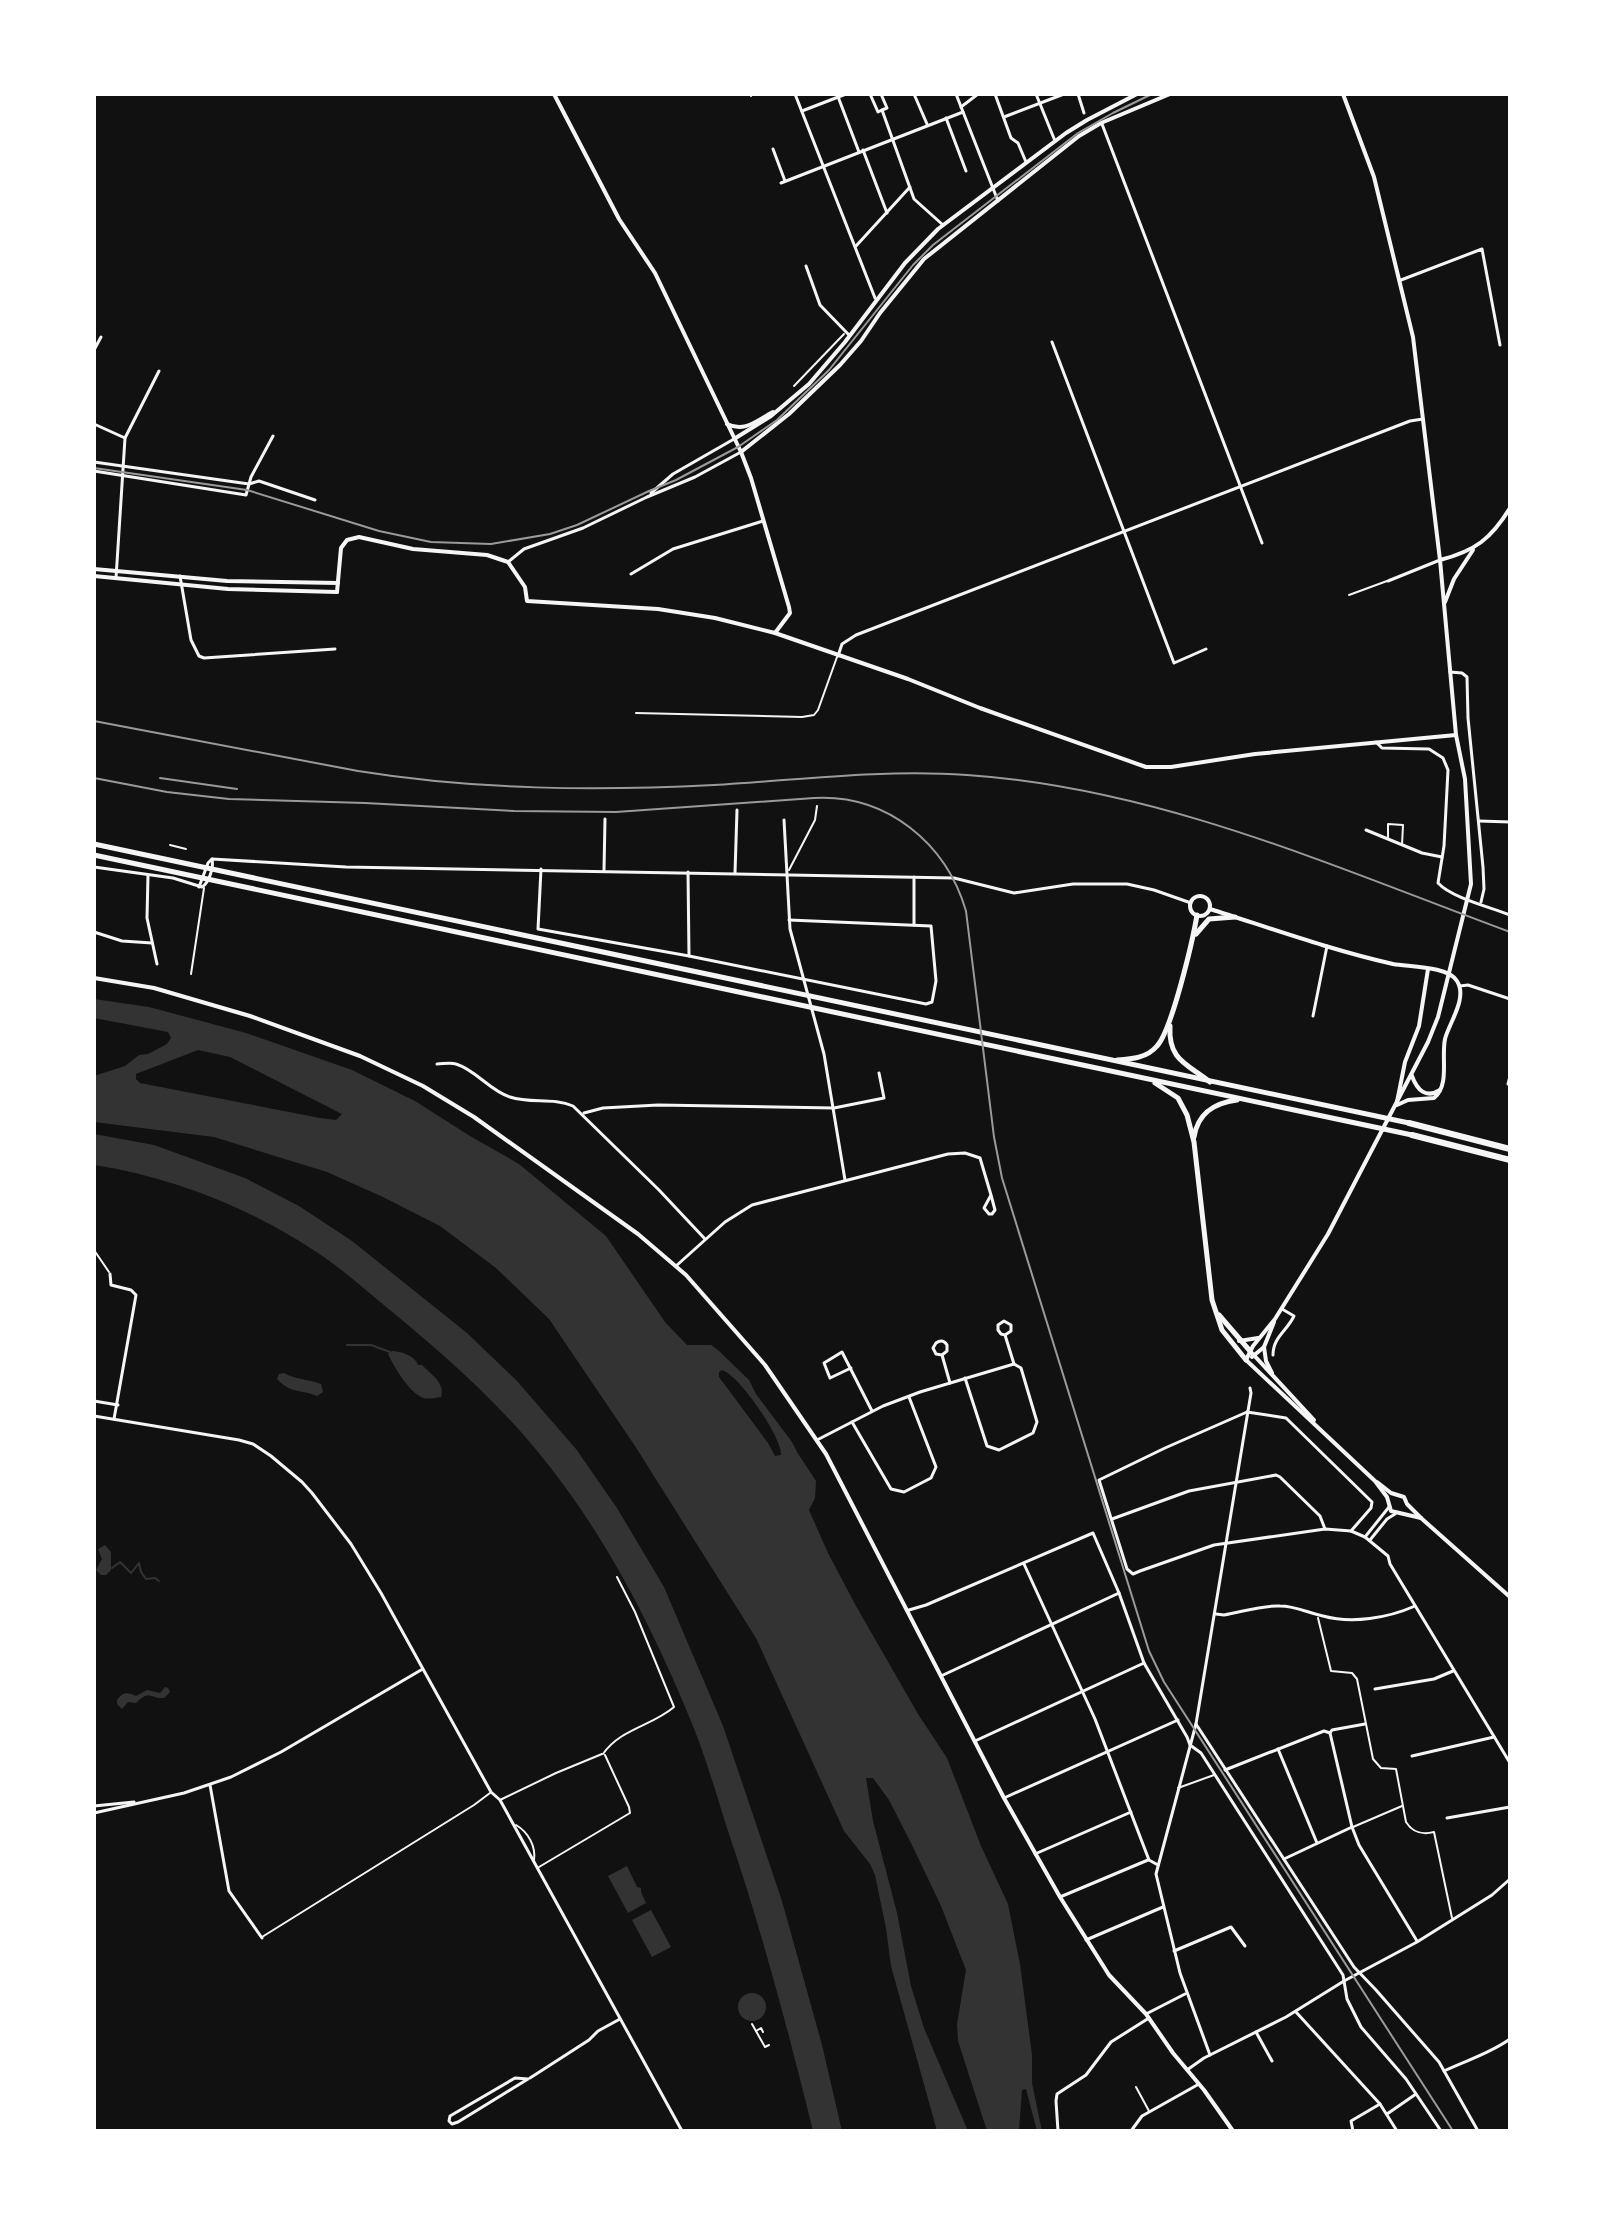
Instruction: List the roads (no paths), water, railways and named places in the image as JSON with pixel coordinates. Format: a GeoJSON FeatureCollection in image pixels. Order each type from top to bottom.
{"type":"FeatureCollection","features":[{"type":"Feature","properties":{"kind":"highway"},"geometry":{"type":"LineString","coordinates":[[94,844],[1409,1123],[1510,1149]]}},
{"type":"Feature","properties":{"kind":"highway"},"geometry":{"type":"LineString","coordinates":[[94,855],[1412,1135],[1510,1160]]}},
{"type":"Feature","properties":{"kind":"highway"},"geometry":{"type":"LineString","coordinates":[[1108,1060],[1138,1058],[1160,1044],[1194,938],[1197,915]]}},
{"type":"Feature","properties":{"kind":"highway"},"geometry":{"type":"LineString","coordinates":[[1194,938],[1209,919],[1235,917]]}},
{"type":"Feature","properties":{"kind":"highway"},"geometry":{"type":"LineString","coordinates":[[1170,1017],[1169,1033],[1176,1055],[1184,1065],[1211,1082]]}},
{"type":"Feature","properties":{"kind":"highway"},"geometry":{"type":"LineString","coordinates":[[1147,1078],[1178,1098],[1185,1108],[1194,1142],[1210,1288],[1222,1330],[1246,1360]]}},
{"type":"Feature","properties":{"kind":"highway"},"geometry":{"type":"LineString","coordinates":[[1194,1142],[1197,1124],[1214,1106],[1249,1100]]}},
{"type":"Feature","properties":{"kind":"highway"},"geometry":{"type":"LineString","coordinates":[[1216,1311],[1252,1354]]}},
{"type":"Feature","properties":{"kind":"main road"},"geometry":{"type":"LineString","coordinates":[[554,94],[619,219],[651,265],[741,452],[790,613],[775,633]]}},
{"type":"Feature","properties":{"kind":"main road"},"geometry":{"type":"LineString","coordinates":[[734,439],[782,408],[815,378],[917,249],[943,225],[1055,141],[1137,94]]}},
{"type":"Feature","properties":{"kind":"main road"},"geometry":{"type":"LineString","coordinates":[[741,452],[801,403],[851,351],[917,266],[1069,143],[1101,123],[1170,94]]}},
{"type":"Feature","properties":{"kind":"main road"},"geometry":{"type":"LineString","coordinates":[[1252,1354],[1328,1234],[1396,1105],[1409,1090],[1411,1076],[1438,1017],[1469,897],[1471,871],[1465,779],[1456,735],[1440,560],[1413,337],[1374,177],[1343,94]]}},
{"type":"Feature","properties":{"kind":"main road"},"geometry":{"type":"LineString","coordinates":[[858,325],[868,332]]}},
{"type":"Feature","properties":{"kind":"main road"},"geometry":{"type":"LineString","coordinates":[[848,334],[855,342],[851,351]]}},
{"type":"Feature","properties":{"kind":"main road"},"geometry":{"type":"LineString","coordinates":[[727,424],[746,427],[782,408]]}},
{"type":"Feature","properties":{"kind":"main road"},"geometry":{"type":"LineString","coordinates":[[1440,560],[1475,548],[1488,538],[1510,508]]}},
{"type":"Feature","properties":{"kind":"main road"},"geometry":{"type":"LineString","coordinates":[[94,576],[243,590],[337,592],[341,548],[347,540],[359,537],[413,549],[487,555],[508,562],[525,587],[527,601],[658,609],[715,618],[775,633],[1146,767],[1171,767],[1255,754],[1456,735]]}},
{"type":"Feature","properties":{"kind":"main road"},"geometry":{"type":"LineString","coordinates":[[1444,604],[1454,579],[1475,548]]}},
{"type":"Feature","properties":{"kind":"main road"},"geometry":{"type":"LineString","coordinates":[[94,569],[250,582],[338,583]]}},
{"type":"Feature","properties":{"kind":"main road"},"geometry":{"type":"LineString","coordinates":[[1196,897],[1203,897],[1209,901],[1210,909],[1205,915],[1197,915],[1191,910],[1191,903],[1196,897]]}},
{"type":"Feature","properties":{"kind":"main road"},"geometry":{"type":"LineString","coordinates":[[1210,909],[1389,963],[1452,975],[1460,986],[1459,1000],[1445,1038],[1442,1088],[1434,1098],[1404,1101],[1396,1105]]}},
{"type":"Feature","properties":{"kind":"main road"},"geometry":{"type":"LineString","coordinates":[[1396,1105],[1405,1062],[1419,1026],[1428,969]]}},
{"type":"Feature","properties":{"kind":"main road"},"geometry":{"type":"LineString","coordinates":[[94,978],[154,988],[250,1016],[360,1056],[423,1086],[474,1117],[638,1234],[676,1266],[765,1365],[817,1440],[909,1610],[1004,1798],[1085,1940],[1109,1975],[1147,2016],[1233,2131]]}},
{"type":"Feature","properties":{"kind":"main road"},"geometry":{"type":"LineString","coordinates":[[1411,1076],[1418,1089],[1425,1094],[1433,1094],[1442,1088]]}},
{"type":"Feature","properties":{"kind":"main road"},"geometry":{"type":"LineString","coordinates":[[1409,1090],[1417,1099]]}},
{"type":"Feature","properties":{"kind":"main road"},"geometry":{"type":"LineString","coordinates":[[1275,1319],[1264,1347],[1266,1361],[1275,1378]]}},
{"type":"Feature","properties":{"kind":"main road"},"geometry":{"type":"LineString","coordinates":[[1239,1341],[1260,1337]]}},
{"type":"Feature","properties":{"kind":"main road"},"geometry":{"type":"LineString","coordinates":[[1264,1347],[1246,1360],[1375,1481],[1395,1514],[1403,1512],[1421,1518]]}},
{"type":"Feature","properties":{"kind":"main road"},"geometry":{"type":"LineString","coordinates":[[1252,1354],[1332,1439]]}},
{"type":"Feature","properties":{"kind":"main road"},"geometry":{"type":"LineString","coordinates":[[1375,1481],[1404,1497],[1421,1518],[1510,1597]]}},
{"type":"Feature","properties":{"kind":"main road"},"geometry":{"type":"LineString","coordinates":[[1389,1505],[1396,1495]]}},
{"type":"Feature","properties":{"kind":"main road"},"geometry":{"type":"LineString","coordinates":[[1403,1512],[1407,1504]]}},
{"type":"Feature","properties":{"kind":"street"},"geometry":{"type":"LineString","coordinates":[[795,94],[877,300]]}},
{"type":"Feature","properties":{"kind":"street"},"geometry":{"type":"LineString","coordinates":[[802,111],[846,94]]}},
{"type":"Feature","properties":{"kind":"street"},"geometry":{"type":"LineString","coordinates":[[870,94],[878,112],[887,108],[881,94]]}},
{"type":"Feature","properties":{"kind":"street"},"geometry":{"type":"LineString","coordinates":[[914,94],[928,125]]}},
{"type":"Feature","properties":{"kind":"street"},"geometry":{"type":"LineString","coordinates":[[956,94],[998,201]]}},
{"type":"Feature","properties":{"kind":"street"},"geometry":{"type":"LineString","coordinates":[[773,149],[783,182],[946,118],[978,94]]}},
{"type":"Feature","properties":{"kind":"street"},"geometry":{"type":"LineString","coordinates":[[995,94],[1011,138],[1018,143],[1026,162]]}},
{"type":"Feature","properties":{"kind":"street"},"geometry":{"type":"LineString","coordinates":[[1036,94],[1055,141]]}},
{"type":"Feature","properties":{"kind":"street"},"geometry":{"type":"LineString","coordinates":[[1004,117],[1064,94]]}},
{"type":"Feature","properties":{"kind":"street"},"geometry":{"type":"LineString","coordinates":[[1078,94],[1084,113]]}},
{"type":"Feature","properties":{"kind":"street"},"geometry":{"type":"LineString","coordinates":[[838,96],[887,213]]}},
{"type":"Feature","properties":{"kind":"street"},"geometry":{"type":"LineString","coordinates":[[882,110],[914,199],[943,225]]}},
{"type":"Feature","properties":{"kind":"street"},"geometry":{"type":"LineString","coordinates":[[946,118],[966,171]]}},
{"type":"Feature","properties":{"kind":"street"},"geometry":{"type":"LineString","coordinates":[[1101,123],[1262,543]]}},
{"type":"Feature","properties":{"kind":"street"},"geometry":{"type":"LineString","coordinates":[[855,247],[910,187]]}},
{"type":"Feature","properties":{"kind":"street"},"geometry":{"type":"LineString","coordinates":[[1400,280],[1482,249],[1500,345]]}},
{"type":"Feature","properties":{"kind":"street"},"geometry":{"type":"LineString","coordinates":[[794,386],[838,338],[848,334],[820,305],[806,266]]}},
{"type":"Feature","properties":{"kind":"street"},"geometry":{"type":"LineString","coordinates":[[94,350],[101,337]]}},
{"type":"Feature","properties":{"kind":"street"},"geometry":{"type":"LineString","coordinates":[[1052,342],[1174,663],[1206,649]]}},
{"type":"Feature","properties":{"kind":"street"},"geometry":{"type":"LineString","coordinates":[[116,578],[125,438],[159,371]]}},
{"type":"Feature","properties":{"kind":"street"},"geometry":{"type":"LineString","coordinates":[[636,713],[814,715],[842,644],[856,635],[1410,421],[1423,419]]}},
{"type":"Feature","properties":{"kind":"street"},"geometry":{"type":"LineString","coordinates":[[94,424],[125,438]]}},
{"type":"Feature","properties":{"kind":"street"},"geometry":{"type":"LineString","coordinates":[[94,471],[246,495],[273,436]]}},
{"type":"Feature","properties":{"kind":"street"},"geometry":{"type":"LineString","coordinates":[[647,497],[666,479],[734,439]]}},
{"type":"Feature","properties":{"kind":"street"},"geometry":{"type":"LineString","coordinates":[[508,562],[524,549],[583,528],[695,477],[741,452]]}},
{"type":"Feature","properties":{"kind":"street"},"geometry":{"type":"LineString","coordinates":[[94,462],[249,484],[259,481],[315,500]]}},
{"type":"Feature","properties":{"kind":"street"},"geometry":{"type":"LineString","coordinates":[[631,574],[673,549],[763,521]]}},
{"type":"Feature","properties":{"kind":"street"},"geometry":{"type":"LineString","coordinates":[[1349,595],[1440,560]]}},
{"type":"Feature","properties":{"kind":"street"},"geometry":{"type":"LineString","coordinates":[[180,576],[193,646],[199,656],[335,649]]}},
{"type":"Feature","properties":{"kind":"street"},"geometry":{"type":"LineString","coordinates":[[1450,672],[1462,673],[1467,677],[1468,718],[1483,867],[1481,903]]}},
{"type":"Feature","properties":{"kind":"street"},"geometry":{"type":"LineString","coordinates":[[1376,742],[1382,748],[1429,749],[1443,758],[1448,770],[1444,846],[1437,881],[1454,894],[1510,915]]}},
{"type":"Feature","properties":{"kind":"street"},"geometry":{"type":"LineString","coordinates":[[786,875],[815,820],[817,806]]}},
{"type":"Feature","properties":{"kind":"street"},"geometry":{"type":"LineString","coordinates":[[735,873],[737,810]]}},
{"type":"Feature","properties":{"kind":"street"},"geometry":{"type":"LineString","coordinates":[[604,870],[605,819]]}},
{"type":"Feature","properties":{"kind":"street"},"geometry":{"type":"LineString","coordinates":[[784,820],[789,920],[819,1031],[845,1180]]}},
{"type":"Feature","properties":{"kind":"street"},"geometry":{"type":"LineString","coordinates":[[1479,821],[1510,822]]}},
{"type":"Feature","properties":{"kind":"street"},"geometry":{"type":"LineString","coordinates":[[1388,839],[1388,824],[1403,825],[1402,845]]}},
{"type":"Feature","properties":{"kind":"street"},"geometry":{"type":"LineString","coordinates":[[1366,830],[1422,853],[1442,857]]}},
{"type":"Feature","properties":{"kind":"street"},"geometry":{"type":"LineString","coordinates":[[170,845],[186,849]]}},
{"type":"Feature","properties":{"kind":"street"},"geometry":{"type":"LineString","coordinates":[[203,884],[213,862]]}},
{"type":"Feature","properties":{"kind":"street"},"geometry":{"type":"LineString","coordinates":[[191,974],[203,884],[208,863],[213,862],[914,877],[959,879],[1014,893],[1073,884],[1127,884],[1191,903]]}},
{"type":"Feature","properties":{"kind":"street"},"geometry":{"type":"LineString","coordinates":[[94,867],[203,884]]}},
{"type":"Feature","properties":{"kind":"street"},"geometry":{"type":"LineString","coordinates":[[541,869],[538,929],[930,1004],[936,981],[931,926],[789,920]]}},
{"type":"Feature","properties":{"kind":"street"},"geometry":{"type":"LineString","coordinates":[[688,872],[689,956]]}},
{"type":"Feature","properties":{"kind":"street"},"geometry":{"type":"LineString","coordinates":[[148,875],[147,918],[157,964]]}},
{"type":"Feature","properties":{"kind":"street"},"geometry":{"type":"LineString","coordinates":[[914,877],[914,925]]}},
{"type":"Feature","properties":{"kind":"street"},"geometry":{"type":"LineString","coordinates":[[94,932],[122,941],[152,943]]}},
{"type":"Feature","properties":{"kind":"street"},"geometry":{"type":"LineString","coordinates":[[1313,1016],[1327,946]]}},
{"type":"Feature","properties":{"kind":"street"},"geometry":{"type":"LineString","coordinates":[[1460,986],[1468,985],[1510,999]]}},
{"type":"Feature","properties":{"kind":"street"},"geometry":{"type":"LineString","coordinates":[[437,1064],[457,1065],[510,1097],[565,1102],[583,1114],[705,1239]]}},
{"type":"Feature","properties":{"kind":"street"},"geometry":{"type":"LineString","coordinates":[[583,1114],[603,1108],[658,1105],[834,1108],[884,1098],[879,1073]]}},
{"type":"Feature","properties":{"kind":"street"},"geometry":{"type":"LineString","coordinates":[[1508,1084],[1510,1076]]}},
{"type":"Feature","properties":{"kind":"street"},"geometry":{"type":"LineString","coordinates":[[676,1266],[731,1216],[752,1205],[948,1154],[965,1153],[980,1158],[991,1195]]}},
{"type":"Feature","properties":{"kind":"street"},"geometry":{"type":"LineString","coordinates":[[94,1250],[110,1274],[111,1285],[131,1290],[136,1295],[114,1419]]}},
{"type":"Feature","properties":{"kind":"street"},"geometry":{"type":"LineString","coordinates":[[1273,1355],[1278,1336],[1294,1316],[1282,1309]]}},
{"type":"Feature","properties":{"kind":"street"},"geometry":{"type":"LineString","coordinates":[[965,1378],[987,1446],[999,1450],[1033,1433],[1037,1422],[1021,1368],[1014,1364],[1005,1335]]}},
{"type":"Feature","properties":{"kind":"street"},"geometry":{"type":"LineString","coordinates":[[851,1368],[830,1378],[824,1363],[842,1352],[851,1368],[872,1411]]}},
{"type":"Feature","properties":{"kind":"street"},"geometry":{"type":"LineString","coordinates":[[942,1355],[950,1383]]}},
{"type":"Feature","properties":{"kind":"street"},"geometry":{"type":"LineString","coordinates":[[817,1440],[872,1411],[1014,1364]]}},
{"type":"Feature","properties":{"kind":"street"},"geometry":{"type":"LineString","coordinates":[[1210,2055],[1186,1994],[1156,1877],[1196,1725],[1250,1388]]}},
{"type":"Feature","properties":{"kind":"street"},"geometry":{"type":"LineString","coordinates":[[852,1421],[891,1489],[904,1492],[931,1478],[936,1467],[909,1397]]}},
{"type":"Feature","properties":{"kind":"street"},"geometry":{"type":"LineString","coordinates":[[94,1401],[118,1405]]}},
{"type":"Feature","properties":{"kind":"street"},"geometry":{"type":"LineString","coordinates":[[1351,1531],[1371,1508],[1372,1502],[1286,1418],[1247,1412],[1099,1480],[1127,1569],[1133,1574],[1226,1543],[1325,1529],[1351,1531],[1370,1540],[1388,1556],[1510,1763]]}},
{"type":"Feature","properties":{"kind":"street"},"geometry":{"type":"LineString","coordinates":[[94,1416],[220,1435],[253,1444],[312,1493],[351,1544],[381,1593],[491,1792],[500,1800],[538,1867],[682,2131]]}},
{"type":"Feature","properties":{"kind":"street"},"geometry":{"type":"LineString","coordinates":[[1111,1519],[1189,1491],[1278,1475],[1320,1516],[1325,1529]]}},
{"type":"Feature","properties":{"kind":"street"},"geometry":{"type":"LineString","coordinates":[[1365,1537],[1389,1505]]}},
{"type":"Feature","properties":{"kind":"street"},"geometry":{"type":"LineString","coordinates":[[1370,1540],[1395,1514]]}},
{"type":"Feature","properties":{"kind":"street"},"geometry":{"type":"LineString","coordinates":[[909,1610],[1093,1533],[1144,1663],[1190,1745],[1201,1753],[1343,1975],[1347,1999],[1361,2027],[1416,2094],[1441,2131]]}},
{"type":"Feature","properties":{"kind":"street"},"geometry":{"type":"LineString","coordinates":[[1024,1563],[1108,1751],[1149,1860],[1158,1865]]}},
{"type":"Feature","properties":{"kind":"street"},"geometry":{"type":"LineString","coordinates":[[500,1800],[603,1754],[616,1739],[663,1716],[674,1707],[635,1612],[617,1577]]}},
{"type":"Feature","properties":{"kind":"street"},"geometry":{"type":"LineString","coordinates":[[941,1676],[1119,1593]]}},
{"type":"Feature","properties":{"kind":"street"},"geometry":{"type":"LineString","coordinates":[[1215,1613],[1224,1615],[1278,1606],[1334,1619],[1358,1619],[1415,1606]]}},
{"type":"Feature","properties":{"kind":"street"},"geometry":{"type":"LineString","coordinates":[[1319,1615],[1320,1635],[1329,1668],[1333,1673],[1352,1673],[1359,1684],[1374,1762],[1381,1768],[1396,1769],[1402,1806],[1411,1829],[1418,1833],[1434,1832],[1452,1920]]}},
{"type":"Feature","properties":{"kind":"street"},"geometry":{"type":"LineString","coordinates":[[975,1741],[1144,1663]]}},
{"type":"Feature","properties":{"kind":"street"},"geometry":{"type":"LineString","coordinates":[[94,1813],[210,1785],[264,1761],[422,1670]]}},
{"type":"Feature","properties":{"kind":"street"},"geometry":{"type":"LineString","coordinates":[[1375,1689],[1434,1679],[1453,1671]]}},
{"type":"Feature","properties":{"kind":"street"},"geometry":{"type":"LineString","coordinates":[[1004,1798],[1178,1720]]}},
{"type":"Feature","properties":{"kind":"street"},"geometry":{"type":"LineString","coordinates":[[1330,1733],[1332,1730],[1365,1724]]}},
{"type":"Feature","properties":{"kind":"street"},"geometry":{"type":"LineString","coordinates":[[1196,1725],[1360,1974],[1444,2071],[1478,2131]]}},
{"type":"Feature","properties":{"kind":"street"},"geometry":{"type":"LineString","coordinates":[[1225,1770],[1324,1731],[1330,1733]]}},
{"type":"Feature","properties":{"kind":"street"},"geometry":{"type":"LineString","coordinates":[[1330,1733],[1359,1845],[1417,1942]]}},
{"type":"Feature","properties":{"kind":"street"},"geometry":{"type":"LineString","coordinates":[[1412,1756],[1494,1737]]}},
{"type":"Feature","properties":{"kind":"street"},"geometry":{"type":"LineString","coordinates":[[1278,1749],[1317,1843]]}},
{"type":"Feature","properties":{"kind":"street"},"geometry":{"type":"LineString","coordinates":[[538,1867],[630,1813],[609,1760],[603,1754]]}},
{"type":"Feature","properties":{"kind":"street"},"geometry":{"type":"LineString","coordinates":[[1178,1788],[1215,1775]]}},
{"type":"Feature","properties":{"kind":"street"},"geometry":{"type":"LineString","coordinates":[[210,1785],[229,1891],[262,1938],[491,1792]]}},
{"type":"Feature","properties":{"kind":"street"},"geometry":{"type":"LineString","coordinates":[[94,1806],[138,1803]]}},
{"type":"Feature","properties":{"kind":"street"},"geometry":{"type":"LineString","coordinates":[[1284,1859],[1402,1806]]}},
{"type":"Feature","properties":{"kind":"street"},"geometry":{"type":"LineString","coordinates":[[1447,1818],[1510,1807]]}},
{"type":"Feature","properties":{"kind":"street"},"geometry":{"type":"LineString","coordinates":[[1035,1854],[1131,1812]]}},
{"type":"Feature","properties":{"kind":"street"},"geometry":{"type":"LineString","coordinates":[[1060,1897],[1149,1860]]}},
{"type":"Feature","properties":{"kind":"street"},"geometry":{"type":"LineString","coordinates":[[1187,2070],[1417,1942],[1492,1895],[1510,1879]]}},
{"type":"Feature","properties":{"kind":"street"},"geometry":{"type":"LineString","coordinates":[[1085,1940],[1163,1907]]}},
{"type":"Feature","properties":{"kind":"street"},"geometry":{"type":"LineString","coordinates":[[1174,1951],[1231,1927],[1245,1946]]}},
{"type":"Feature","properties":{"kind":"street"},"geometry":{"type":"LineString","coordinates":[[1058,2131],[1057,2094],[1086,2075],[1111,2042],[1147,2016],[1186,1994]]}},
{"type":"Feature","properties":{"kind":"street"},"geometry":{"type":"LineString","coordinates":[[1295,2012],[1380,2104],[1397,2131]]}},
{"type":"Feature","properties":{"kind":"street"},"geometry":{"type":"LineString","coordinates":[[528,2079],[515,2078],[450,2116],[449,2121],[452,2124],[458,2122],[528,2079],[589,2040],[598,2031],[620,2019]]}},
{"type":"Feature","properties":{"kind":"street"},"geometry":{"type":"LineString","coordinates":[[752,2024],[763,2038]]}},
{"type":"Feature","properties":{"kind":"street"},"geometry":{"type":"LineString","coordinates":[[1256,2032],[1272,2061]]}},
{"type":"Feature","properties":{"kind":"street"},"geometry":{"type":"LineString","coordinates":[[1444,2071],[1484,2056],[1510,2039]]}},
{"type":"Feature","properties":{"kind":"street"},"geometry":{"type":"LineString","coordinates":[[1131,2131],[1138,2120],[1149,2112],[1199,2084]]}},
{"type":"Feature","properties":{"kind":"street"},"geometry":{"type":"LineString","coordinates":[[1136,2087],[1149,2112]]}},
{"type":"Feature","properties":{"kind":"street"},"geometry":{"type":"LineString","coordinates":[[1387,2114],[1416,2094]]}},
{"type":"Feature","properties":{"kind":"street"},"geometry":{"type":"LineString","coordinates":[[1353,2131],[1351,2121],[1380,2104]]}},
{"type":"Feature","properties":{"kind":"waterway"},"geometry":{"type":"LineString","coordinates":[[347,1345],[371,1345],[390,1352]]}},
{"type":"Feature","properties":{"kind":"waterway"},"geometry":{"type":"LineString","coordinates":[[112,1568],[120,1562],[131,1573],[139,1563],[146,1579],[159,1581]]}},
{"type":"Feature","properties":{"kind":"tram line"},"geometry":{"type":"LineString","coordinates":[[94,468],[247,490],[379,531],[431,542],[491,544],[550,534],[577,525],[676,480],[738,447],[777,420],[829,370],[913,265],[933,245],[1078,133],[1152,94]]}},
{"type":"Feature","properties":{"kind":"railway"},"geometry":{"type":"LineString","coordinates":[[94,721],[358,771],[491,785],[669,787],[903,773],[967,775],[1038,783],[1176,813],[1243,834],[1510,932]]}},
{"type":"Feature","properties":{"kind":"railway"},"geometry":{"type":"LineString","coordinates":[[94,778],[167,792],[229,799],[514,811],[616,812],[814,798],[841,799],[866,804],[889,814],[928,844],[957,886],[966,911],[994,1137],[1002,1178],[1149,1651],[1164,1682],[1453,2131]]}},
{"type":"Feature","properties":{"kind":"railway"},"geometry":{"type":"LineString","coordinates":[[160,778],[237,789]]}}]}
